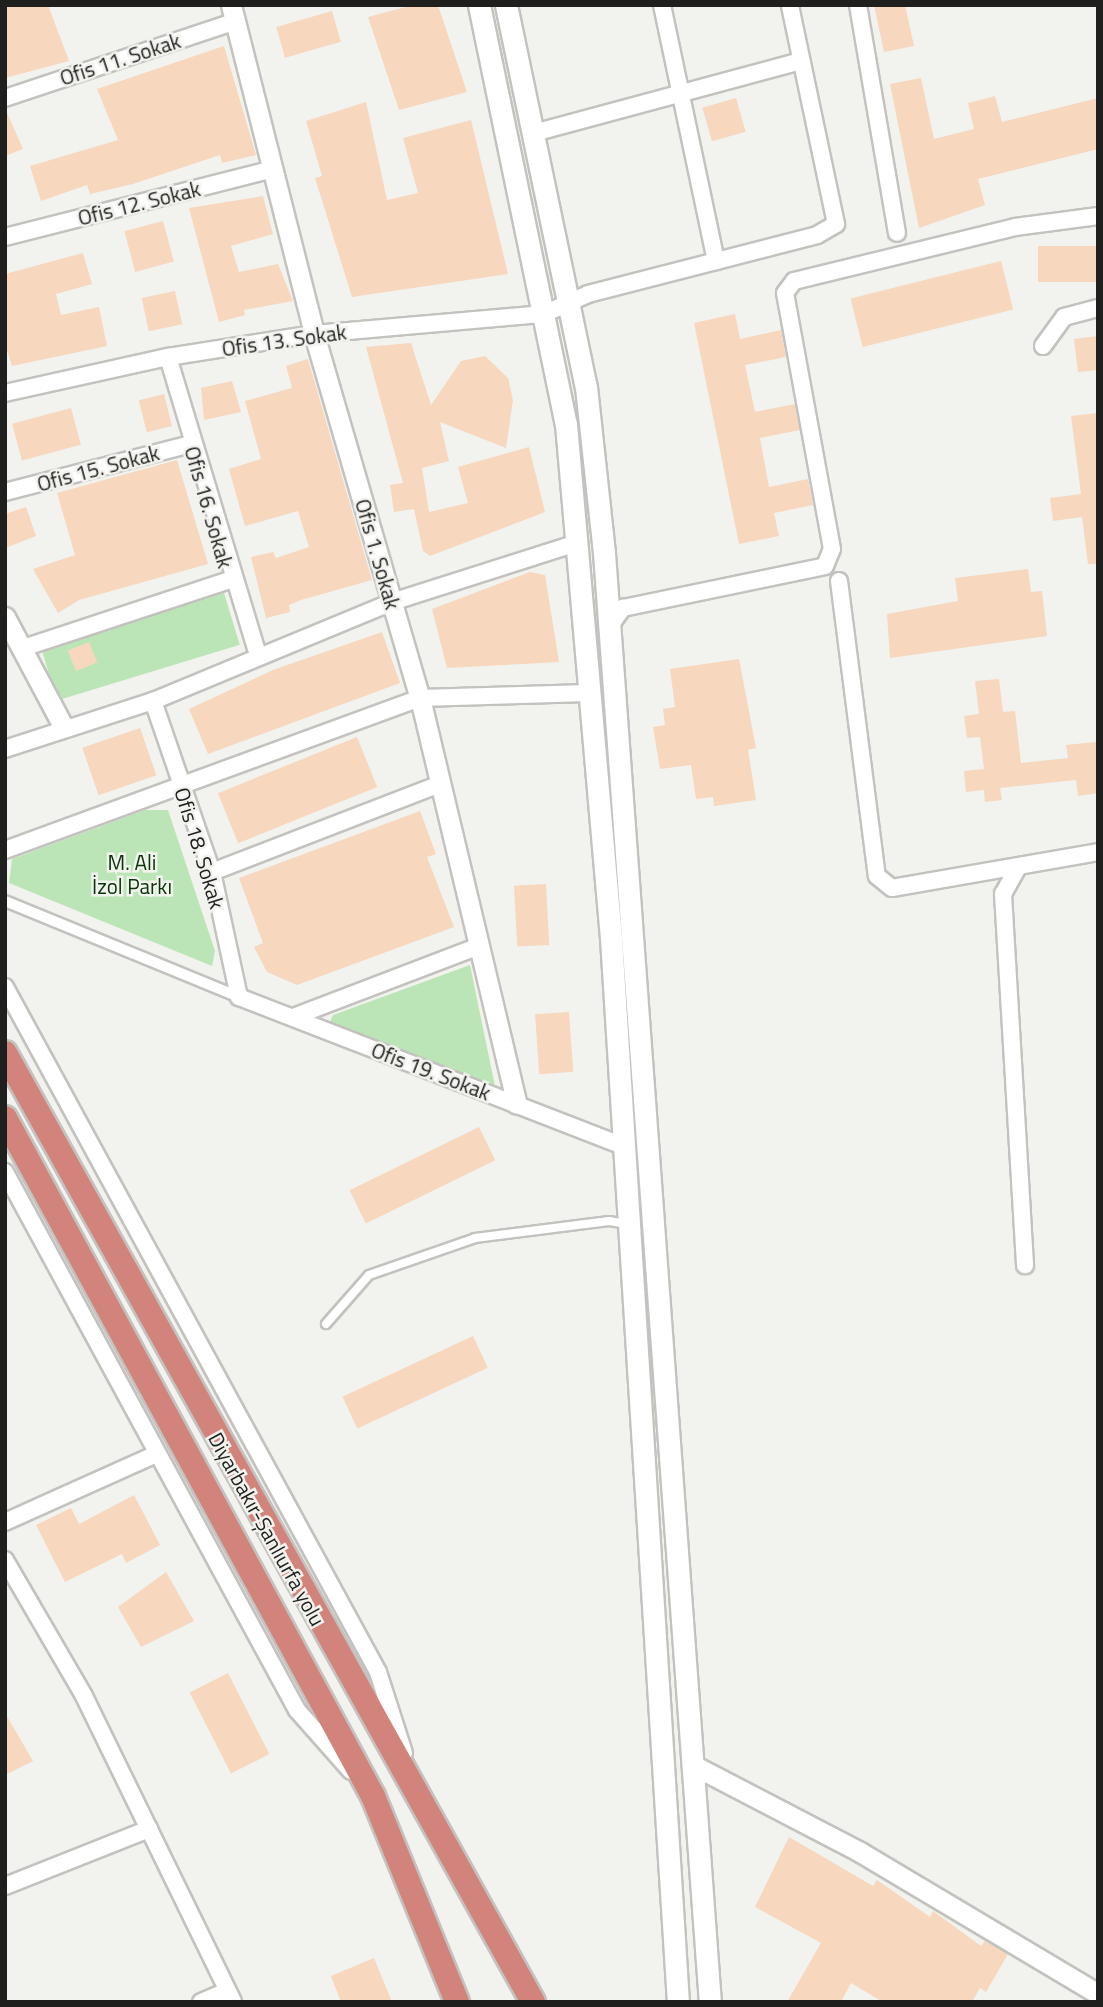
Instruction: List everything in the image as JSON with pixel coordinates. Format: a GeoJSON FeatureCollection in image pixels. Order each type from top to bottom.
{"type":"FeatureCollection","features":[{"type":"Feature","properties":{"kind":"highway","name":"Diyarbakır-Şanlıurfa yolu"},"geometry":{"type":"LineString","coordinates":[[5,1053],[533,2002]]}},
{"type":"Feature","properties":{"kind":"highway","name":"Diyarbakır-Şanlıurfa yolu"},"geometry":{"type":"LineString","coordinates":[[5,1118],[373,1796],[457,2002]]}},
{"type":"Feature","properties":{"kind":"main road"},"geometry":{"type":"LineString","coordinates":[[479,5],[566,424],[624,1146],[678,2002]]}},
{"type":"Feature","properties":{"kind":"main road"},"geometry":{"type":"LineString","coordinates":[[506,5],[534,133],[566,309],[586,387],[609,627],[710,2002]]}},
{"type":"Feature","properties":{"kind":"street"},"geometry":{"type":"LineString","coordinates":[[662,5],[716,261]]}},
{"type":"Feature","properties":{"kind":"street"},"geometry":{"type":"LineString","coordinates":[[534,133],[801,61],[790,5]]}},
{"type":"Feature","properties":{"kind":"street"},"geometry":{"type":"LineString","coordinates":[[858,5],[897,233],[889,258]]}},
{"type":"Feature","properties":{"kind":"street","name":"Ofis 11. Sokak"},"geometry":{"type":"LineString","coordinates":[[5,98],[233,13]]}},
{"type":"Feature","properties":{"kind":"street","name":"Ofis 1. Sokak"},"geometry":{"type":"LineString","coordinates":[[233,13],[314,334],[420,698],[517,1104]]}},
{"type":"Feature","properties":{"kind":"street","name":"Ofis 13. Sokak"},"geometry":{"type":"LineString","coordinates":[[5,393],[168,357],[314,334],[544,314],[566,309],[587,294],[817,235],[836,224],[801,61]]}},
{"type":"Feature","properties":{"kind":"street","name":"Ofis 12. Sokak"},"geometry":{"type":"LineString","coordinates":[[5,237],[274,169]]}},
{"type":"Feature","properties":{"kind":"street"},"geometry":{"type":"LineString","coordinates":[[1098,216],[1015,227],[794,281],[785,293],[839,581],[877,876],[892,888],[1098,852]]}},
{"type":"Feature","properties":{"kind":"street"},"geometry":{"type":"LineString","coordinates":[[897,233],[918,251]]}},
{"type":"Feature","properties":{"kind":"street"},"geometry":{"type":"LineString","coordinates":[[1043,346],[1064,317],[1098,309]]}},
{"type":"Feature","properties":{"kind":"street","name":"Ofis 16. Sokak"},"geometry":{"type":"LineString","coordinates":[[168,357],[190,444],[230,580],[258,656]]}},
{"type":"Feature","properties":{"kind":"street","name":"Ofis 15. Sokak"},"geometry":{"type":"LineString","coordinates":[[5,492],[190,444]]}},
{"type":"Feature","properties":{"kind":"street"},"geometry":{"type":"LineString","coordinates":[[5,749],[63,726],[153,701],[393,602],[574,544]]}},
{"type":"Feature","properties":{"kind":"street"},"geometry":{"type":"LineString","coordinates":[[825,566],[832,549]]}},
{"type":"Feature","properties":{"kind":"street"},"geometry":{"type":"LineString","coordinates":[[609,627],[623,608],[825,566]]}},
{"type":"Feature","properties":{"kind":"street"},"geometry":{"type":"LineString","coordinates":[[825,566],[839,581]]}},
{"type":"Feature","properties":{"kind":"street"},"geometry":{"type":"LineString","coordinates":[[23,648],[230,580]]}},
{"type":"Feature","properties":{"kind":"street"},"geometry":{"type":"LineString","coordinates":[[5,617],[63,726]]}},
{"type":"Feature","properties":{"kind":"street"},"geometry":{"type":"LineString","coordinates":[[5,850],[420,698],[588,693]]}},
{"type":"Feature","properties":{"kind":"street","name":"Ofis 18. Sokak"},"geometry":{"type":"LineString","coordinates":[[153,701],[212,872],[239,997]]}},
{"type":"Feature","properties":{"kind":"street"},"geometry":{"type":"LineString","coordinates":[[212,872],[440,784]]}},
{"type":"Feature","properties":{"kind":"street"},"geometry":{"type":"LineString","coordinates":[[1003,894],[1018,867]]}},
{"type":"Feature","properties":{"kind":"street"},"geometry":{"type":"LineString","coordinates":[[990,872],[1003,894],[1025,1265]]}},
{"type":"Feature","properties":{"kind":"street"},"geometry":{"type":"LineString","coordinates":[[5,901],[239,997]]}},
{"type":"Feature","properties":{"kind":"street"},"geometry":{"type":"LineString","coordinates":[[293,1017],[479,946]]}},
{"type":"Feature","properties":{"kind":"street"},"geometry":{"type":"LineString","coordinates":[[5,987],[378,1672],[420,1801]]}},
{"type":"Feature","properties":{"kind":"street","name":"Ofis 19. Sokak"},"geometry":{"type":"LineString","coordinates":[[239,997],[624,1146]]}},
{"type":"Feature","properties":{"kind":"street"},"geometry":{"type":"LineString","coordinates":[[5,1172],[154,1455],[297,1710],[373,1796]]}},
{"type":"Feature","properties":{"kind":"street"},"geometry":{"type":"LineString","coordinates":[[5,1522],[154,1455]]}},
{"type":"Feature","properties":{"kind":"street"},"geometry":{"type":"LineString","coordinates":[[5,1560],[85,1696],[230,1996],[201,2002]]}},
{"type":"Feature","properties":{"kind":"street"},"geometry":{"type":"LineString","coordinates":[[693,1765],[860,1852],[1098,1994]]}},
{"type":"Feature","properties":{"kind":"street"},"geometry":{"type":"LineString","coordinates":[[5,1886],[149,1829]]}},
{"type":"Feature","properties":{"kind":"lane"},"geometry":{"type":"LineString","coordinates":[[326,1324],[369,1275],[475,1238],[609,1221],[628,1224]]}},
{"type":"Feature","properties":{"kind":"green space"},"geometry":{"type":"Polygon","coordinates":[[[224,593],[240,645],[57,700],[41,649],[224,593]]]}},
{"type":"Feature","properties":{"kind":"green space","name":"M. Ali İzol Parkı"},"geometry":{"type":"Polygon","coordinates":[[[145,810],[168,810],[215,951],[212,966],[9,883],[12,859],[145,810]]]}},
{"type":"Feature","properties":{"kind":"green space"},"geometry":{"type":"Polygon","coordinates":[[[470,965],[496,1091],[328,1026],[333,1015],[470,965]]]}},
{"type":"Feature","properties":{"kind":"building"},"geometry":{"type":"Polygon","coordinates":[[[5,5],[48,5],[69,61],[5,78],[5,5]]]}},
{"type":"Feature","properties":{"kind":"building"},"geometry":{"type":"Polygon","coordinates":[[[413,5],[438,5],[467,92],[399,110],[368,17],[413,5]]]}},
{"type":"Feature","properties":{"kind":"building"},"geometry":{"type":"Polygon","coordinates":[[[874,5],[905,5],[914,46],[884,52],[874,5]]]}},
{"type":"Feature","properties":{"kind":"building"},"geometry":{"type":"Polygon","coordinates":[[[332,11],[341,42],[285,58],[276,27],[332,11]]]}},
{"type":"Feature","properties":{"kind":"building"},"geometry":{"type":"Polygon","coordinates":[[[224,46],[256,155],[222,163],[220,155],[133,184],[90,194],[87,185],[41,201],[30,166],[118,140],[97,89],[224,46]]]}},
{"type":"Feature","properties":{"kind":"building"},"geometry":{"type":"Polygon","coordinates":[[[921,78],[934,139],[974,129],[968,103],[995,96],[1002,122],[1098,98],[1098,149],[978,179],[985,205],[919,228],[890,84],[921,78]]]}},
{"type":"Feature","properties":{"kind":"building"},"geometry":{"type":"Polygon","coordinates":[[[736,98],[746,132],[712,141],[702,108],[736,98]]]}},
{"type":"Feature","properties":{"kind":"building"},"geometry":{"type":"Polygon","coordinates":[[[366,102],[387,200],[418,193],[403,138],[471,120],[508,274],[352,297],[315,178],[322,176],[306,121],[366,102]]]}},
{"type":"Feature","properties":{"kind":"building"},"geometry":{"type":"Polygon","coordinates":[[[5,108],[23,149],[5,156],[5,108]]]}},
{"type":"Feature","properties":{"kind":"building"},"geometry":{"type":"Polygon","coordinates":[[[263,196],[273,234],[231,246],[239,272],[278,264],[293,301],[244,310],[245,315],[219,322],[189,208],[263,196]]]}},
{"type":"Feature","properties":{"kind":"building"},"geometry":{"type":"Polygon","coordinates":[[[163,221],[174,262],[135,272],[124,231],[163,221]]]}},
{"type":"Feature","properties":{"kind":"building"},"geometry":{"type":"Polygon","coordinates":[[[1038,246],[1098,246],[1098,282],[1038,282],[1038,246]]]}},
{"type":"Feature","properties":{"kind":"building"},"geometry":{"type":"Polygon","coordinates":[[[83,253],[92,284],[56,294],[61,315],[99,307],[107,346],[12,366],[5,344],[5,274],[83,253]]]}},
{"type":"Feature","properties":{"kind":"building"},"geometry":{"type":"Polygon","coordinates":[[[1001,261],[1013,310],[863,347],[851,298],[1001,261]]]}},
{"type":"Feature","properties":{"kind":"building"},"geometry":{"type":"Polygon","coordinates":[[[175,291],[182,324],[149,331],[142,298],[175,291]]]}},
{"type":"Feature","properties":{"kind":"building"},"geometry":{"type":"Polygon","coordinates":[[[735,314],[740,339],[781,330],[786,357],[745,365],[755,412],[795,404],[800,430],[760,438],[769,487],[808,479],[813,505],[774,513],[779,536],[739,544],[694,323],[735,314]]]}},
{"type":"Feature","properties":{"kind":"building"},"geometry":{"type":"Polygon","coordinates":[[[1098,336],[1098,370],[1078,372],[1074,339],[1098,336]]]}},
{"type":"Feature","properties":{"kind":"building"},"geometry":{"type":"Polygon","coordinates":[[[411,343],[431,405],[461,361],[485,356],[508,378],[513,400],[506,448],[440,422],[449,461],[422,468],[429,512],[468,503],[458,467],[529,447],[545,512],[430,556],[423,551],[414,509],[394,512],[390,485],[403,483],[366,347],[411,343]]]}},
{"type":"Feature","properties":{"kind":"building"},"geometry":{"type":"Polygon","coordinates":[[[308,359],[372,580],[301,600],[289,605],[290,612],[266,618],[251,557],[273,552],[276,558],[309,547],[298,511],[245,526],[229,469],[261,459],[245,401],[292,388],[286,366],[308,359]]]}},
{"type":"Feature","properties":{"kind":"building"},"geometry":{"type":"Polygon","coordinates":[[[232,381],[241,412],[204,420],[201,388],[232,381]]]}},
{"type":"Feature","properties":{"kind":"building"},"geometry":{"type":"Polygon","coordinates":[[[164,394],[172,426],[147,432],[139,400],[164,394]]]}},
{"type":"Feature","properties":{"kind":"building"},"geometry":{"type":"Polygon","coordinates":[[[71,408],[81,445],[22,460],[12,424],[71,408]]]}},
{"type":"Feature","properties":{"kind":"building"},"geometry":{"type":"Polygon","coordinates":[[[1098,413],[1098,564],[1088,564],[1082,517],[1053,521],[1050,498],[1081,494],[1071,416],[1098,413]]]}},
{"type":"Feature","properties":{"kind":"building"},"geometry":{"type":"Polygon","coordinates":[[[177,460],[208,564],[79,600],[58,613],[33,569],[75,555],[57,493],[177,460]]]}},
{"type":"Feature","properties":{"kind":"building"},"geometry":{"type":"Polygon","coordinates":[[[26,507],[36,536],[5,548],[5,514],[26,507]]]}},
{"type":"Feature","properties":{"kind":"building"},"geometry":{"type":"Polygon","coordinates":[[[1028,569],[1031,592],[1042,591],[1047,636],[890,658],[887,614],[958,601],[955,578],[1028,569]]]}},
{"type":"Feature","properties":{"kind":"building"},"geometry":{"type":"Polygon","coordinates":[[[530,572],[545,575],[559,662],[447,668],[432,609],[530,572]]]}},
{"type":"Feature","properties":{"kind":"building"},"geometry":{"type":"Polygon","coordinates":[[[382,632],[400,683],[208,754],[189,709],[273,670],[382,632]]]}},
{"type":"Feature","properties":{"kind":"building"},"geometry":{"type":"Polygon","coordinates":[[[89,642],[97,662],[76,671],[68,651],[89,642]]]}},
{"type":"Feature","properties":{"kind":"building"},"geometry":{"type":"Polygon","coordinates":[[[739,659],[756,748],[748,750],[756,800],[714,806],[713,797],[696,799],[691,765],[660,769],[653,727],[665,725],[663,709],[675,707],[670,669],[739,659]]]}},
{"type":"Feature","properties":{"kind":"building"},"geometry":{"type":"Polygon","coordinates":[[[999,679],[1003,712],[1015,711],[1021,763],[1068,758],[1066,745],[1096,742],[1098,793],[1078,796],[1076,780],[1000,788],[1002,800],[985,802],[984,790],[966,792],[964,771],[984,769],[980,737],[967,738],[964,716],[979,714],[975,681],[999,679]]]}},
{"type":"Feature","properties":{"kind":"building"},"geometry":{"type":"Polygon","coordinates":[[[140,728],[156,775],[99,795],[82,748],[140,728]]]}},
{"type":"Feature","properties":{"kind":"building"},"geometry":{"type":"Polygon","coordinates":[[[357,737],[377,787],[238,843],[218,793],[357,737]]]}},
{"type":"Feature","properties":{"kind":"building"},"geometry":{"type":"Polygon","coordinates":[[[420,811],[436,854],[427,857],[454,927],[297,985],[267,972],[254,947],[263,943],[239,878],[420,811]]]}},
{"type":"Feature","properties":{"kind":"building"},"geometry":{"type":"Polygon","coordinates":[[[546,884],[549,945],[517,947],[514,886],[546,884]]]}},
{"type":"Feature","properties":{"kind":"building"},"geometry":{"type":"Polygon","coordinates":[[[569,1012],[573,1072],[539,1074],[535,1014],[569,1012]]]}},
{"type":"Feature","properties":{"kind":"building"},"geometry":{"type":"Polygon","coordinates":[[[479,1127],[495,1160],[366,1223],[350,1190],[479,1127]]]}},
{"type":"Feature","properties":{"kind":"building"},"geometry":{"type":"Polygon","coordinates":[[[473,1336],[488,1368],[357,1429],[342,1397],[473,1336]]]}},
{"type":"Feature","properties":{"kind":"building"},"geometry":{"type":"Polygon","coordinates":[[[134,1495],[160,1545],[126,1563],[122,1554],[65,1582],[36,1525],[71,1508],[79,1524],[134,1495]]]}},
{"type":"Feature","properties":{"kind":"building"},"geometry":{"type":"Polygon","coordinates":[[[166,1572],[194,1621],[141,1647],[118,1607],[166,1572]]]}},
{"type":"Feature","properties":{"kind":"building"},"geometry":{"type":"Polygon","coordinates":[[[228,1673],[269,1754],[231,1774],[190,1693],[228,1673]]]}},
{"type":"Feature","properties":{"kind":"building"},"geometry":{"type":"Polygon","coordinates":[[[5,1713],[33,1761],[5,1775],[5,1713]]]}},
{"type":"Feature","properties":{"kind":"building"},"geometry":{"type":"Polygon","coordinates":[[[789,1837],[873,1886],[877,1880],[930,1917],[933,1911],[981,1946],[985,1941],[1008,1954],[986,1992],[980,1988],[972,2002],[883,2002],[851,1983],[841,2002],[787,2002],[821,1943],[755,1907],[789,1837]]]}},
{"type":"Feature","properties":{"kind":"building"},"geometry":{"type":"Polygon","coordinates":[[[374,1958],[392,2002],[341,2002],[331,1976],[374,1958]]]}}]}
